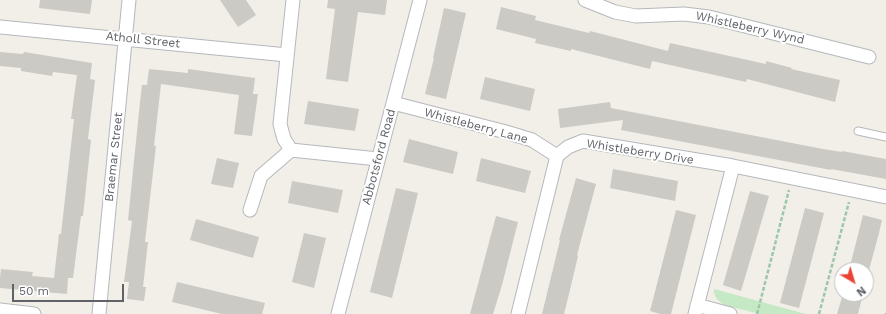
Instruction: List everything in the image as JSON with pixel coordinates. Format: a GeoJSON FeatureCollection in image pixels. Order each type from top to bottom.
{"type":"FeatureCollection","features":[{"type":"Feature","properties":{"kind":"street","name":"Braemar Street"},"geometry":{"type":"LineString","coordinates":[[99,314],[129,0]]}},
{"type":"Feature","properties":{"kind":"street"},"geometry":{"type":"LineString","coordinates":[[291,150],[284,139],[280,124],[293,0]]}},
{"type":"Feature","properties":{"kind":"street","name":"Abbotsford Road"},"geometry":{"type":"LineString","coordinates":[[338,314],[420,0]]}},
{"type":"Feature","properties":{"kind":"street","name":"Whistleberry Wynd"},"geometry":{"type":"LineString","coordinates":[[585,0],[615,12],[636,16],[684,14],[709,17],[869,57]]}},
{"type":"Feature","properties":{"kind":"street","name":"Atholl Street"},"geometry":{"type":"LineString","coordinates":[[0,27],[126,38],[287,55]]}},
{"type":"Feature","properties":{"kind":"street","name":"Whistleberry Lane"},"geometry":{"type":"LineString","coordinates":[[393,103],[532,140],[556,156]]}},
{"type":"Feature","properties":{"kind":"street","name":"Whistleberry Drive"},"geometry":{"type":"LineString","coordinates":[[556,156],[568,147],[583,141],[733,166],[886,197]]}},
{"type":"Feature","properties":{"kind":"street"},"geometry":{"type":"LineString","coordinates":[[250,210],[261,176],[291,150],[378,159]]}},
{"type":"Feature","properties":{"kind":"street"},"geometry":{"type":"LineString","coordinates":[[518,314],[556,156]]}},
{"type":"Feature","properties":{"kind":"street"},"geometry":{"type":"LineString","coordinates":[[730,314],[696,310],[733,166]]}},
{"type":"Feature","properties":{"kind":"street"},"geometry":{"type":"LineString","coordinates":[[0,310],[34,314]]}},
{"type":"Feature","properties":{"kind":"lane"},"geometry":{"type":"LineString","coordinates":[[858,131],[886,137]]}},
{"type":"Feature","properties":{"kind":"path"},"geometry":{"type":"LineString","coordinates":[[757,314],[792,178]]}},
{"type":"Feature","properties":{"kind":"path"},"geometry":{"type":"LineString","coordinates":[[819,314],[852,190]]}},
{"type":"Feature","properties":{"kind":"green space"},"geometry":{"type":"Polygon","coordinates":[[[714,289],[806,314],[760,314],[724,305],[717,299],[714,289]]]}},
{"type":"Feature","properties":{"kind":"building"},"geometry":{"type":"Polygon","coordinates":[[[40,0],[92,0],[90,14],[39,8],[40,0]]]}},
{"type":"Feature","properties":{"kind":"building"},"geometry":{"type":"Polygon","coordinates":[[[220,0],[246,0],[256,15],[238,27],[220,0]]]}},
{"type":"Feature","properties":{"kind":"building"},"geometry":{"type":"Polygon","coordinates":[[[328,0],[387,0],[385,15],[358,12],[348,82],[326,79],[335,9],[327,8],[328,0]]]}},
{"type":"Feature","properties":{"kind":"building"},"geometry":{"type":"Polygon","coordinates":[[[501,7],[536,16],[535,20],[589,33],[590,31],[668,51],[670,43],[766,64],[766,61],[792,68],[791,69],[840,80],[835,102],[747,79],[746,82],[652,61],[650,69],[571,49],[571,51],[535,43],[536,39],[496,29],[501,7]]]}},
{"type":"Feature","properties":{"kind":"building"},"geometry":{"type":"Polygon","coordinates":[[[444,8],[466,13],[446,99],[425,94],[444,8]]]}},
{"type":"Feature","properties":{"kind":"building"},"geometry":{"type":"Polygon","coordinates":[[[0,52],[23,54],[24,52],[92,63],[90,79],[95,80],[88,139],[91,140],[83,216],[81,216],[73,278],[68,278],[67,294],[0,288],[0,278],[1,269],[33,272],[32,276],[54,278],[59,234],[61,234],[74,119],[71,119],[77,75],[53,72],[52,76],[21,71],[21,68],[0,66],[0,52]]]}},
{"type":"Feature","properties":{"kind":"building"},"geometry":{"type":"Polygon","coordinates":[[[149,69],[188,73],[188,69],[255,78],[253,94],[258,94],[252,136],[234,134],[239,95],[161,84],[154,146],[156,146],[145,242],[148,242],[143,287],[146,287],[144,301],[127,299],[129,282],[124,282],[132,221],[128,220],[140,102],[142,85],[147,85],[149,69]]]}},
{"type":"Feature","properties":{"kind":"building"},"geometry":{"type":"Polygon","coordinates":[[[485,77],[535,89],[530,111],[480,99],[485,77]]]}},
{"type":"Feature","properties":{"kind":"building"},"geometry":{"type":"Polygon","coordinates":[[[308,101],[359,109],[355,131],[304,124],[308,101]]]}},
{"type":"Feature","properties":{"kind":"building"},"geometry":{"type":"Polygon","coordinates":[[[610,102],[611,108],[823,149],[886,159],[886,179],[621,130],[623,120],[560,128],[558,109],[610,102]]]}},
{"type":"Feature","properties":{"kind":"building"},"geometry":{"type":"Polygon","coordinates":[[[409,139],[458,152],[453,174],[403,162],[409,139]]]}},
{"type":"Feature","properties":{"kind":"building"},"geometry":{"type":"Polygon","coordinates":[[[217,158],[239,163],[233,188],[211,184],[217,158]]]}},
{"type":"Feature","properties":{"kind":"building"},"geometry":{"type":"Polygon","coordinates":[[[481,158],[531,171],[525,193],[476,181],[481,158]]]}},
{"type":"Feature","properties":{"kind":"building"},"geometry":{"type":"Polygon","coordinates":[[[613,169],[678,181],[675,201],[610,188],[613,169]]]}},
{"type":"Feature","properties":{"kind":"building"},"geometry":{"type":"Polygon","coordinates":[[[576,178],[596,184],[577,255],[564,314],[542,314],[559,240],[576,178]]]}},
{"type":"Feature","properties":{"kind":"building"},"geometry":{"type":"Polygon","coordinates":[[[292,181],[343,190],[338,213],[288,203],[292,181]]]}},
{"type":"Feature","properties":{"kind":"building"},"geometry":{"type":"Polygon","coordinates":[[[396,188],[418,193],[392,298],[370,292],[396,188]]]}},
{"type":"Feature","properties":{"kind":"building"},"geometry":{"type":"Polygon","coordinates":[[[750,191],[769,196],[741,291],[723,285],[750,191]]]}},
{"type":"Feature","properties":{"kind":"building"},"geometry":{"type":"Polygon","coordinates":[[[805,208],[824,213],[799,308],[780,303],[805,208]]]}},
{"type":"Feature","properties":{"kind":"building"},"geometry":{"type":"Polygon","coordinates":[[[676,210],[696,215],[671,314],[660,314],[650,311],[676,210]]]}},
{"type":"Feature","properties":{"kind":"building"},"geometry":{"type":"Polygon","coordinates":[[[863,215],[882,220],[871,262],[851,262],[863,215]]]}},
{"type":"Feature","properties":{"kind":"building"},"geometry":{"type":"Polygon","coordinates":[[[496,216],[518,222],[502,285],[493,314],[470,314],[496,216]]]}},
{"type":"Feature","properties":{"kind":"building"},"geometry":{"type":"Polygon","coordinates":[[[196,219],[259,237],[253,258],[190,240],[196,219]]]}},
{"type":"Feature","properties":{"kind":"building"},"geometry":{"type":"Polygon","coordinates":[[[304,233],[326,238],[314,288],[292,282],[304,233]]]}},
{"type":"Feature","properties":{"kind":"building"},"geometry":{"type":"Polygon","coordinates":[[[177,282],[265,303],[262,314],[222,314],[172,302],[177,282]]]}},
{"type":"Feature","properties":{"kind":"building"},"geometry":{"type":"Polygon","coordinates":[[[841,302],[861,302],[858,314],[837,314],[841,302]]]}}]}
